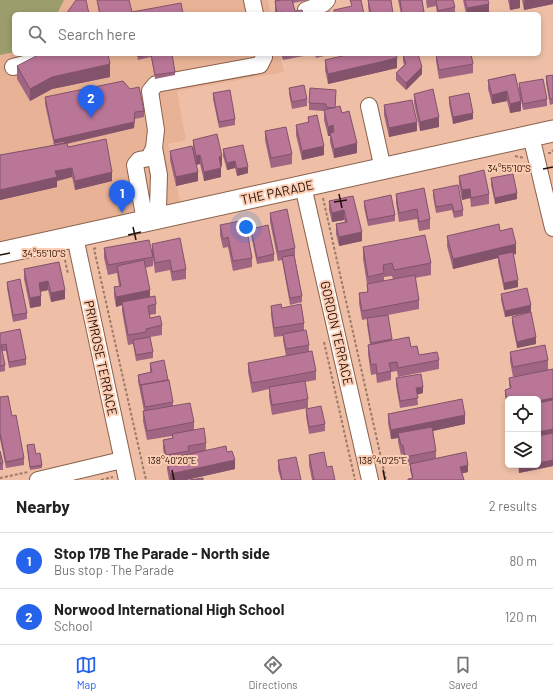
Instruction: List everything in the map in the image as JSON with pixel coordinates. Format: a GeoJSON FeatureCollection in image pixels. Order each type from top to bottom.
{"type":"FeatureCollection","features":[{"type":"Feature","properties":{"kind":"main road","name":"THE PARADE"},"geometry":{"type":"LineString","coordinates":[[0,253],[553,131]]}},
{"type":"Feature","properties":{"kind":"street"},"geometry":{"type":"LineString","coordinates":[[252,0],[255,12]]}},
{"type":"Feature","properties":{"kind":"street"},"geometry":{"type":"LineString","coordinates":[[306,10],[323,4],[327,0]]}},
{"type":"Feature","properties":{"kind":"street"},"geometry":{"type":"LineString","coordinates":[[13,67],[36,61],[42,56]]}},
{"type":"Feature","properties":{"kind":"street"},"geometry":{"type":"LineString","coordinates":[[153,220],[158,207],[159,175],[154,148],[156,130],[150,91],[156,84],[260,65],[264,56]]}},
{"type":"Feature","properties":{"kind":"street"},"geometry":{"type":"LineString","coordinates":[[369,106],[383,169]]}},
{"type":"Feature","properties":{"kind":"street"},"geometry":{"type":"LineString","coordinates":[[531,136],[553,228]]}},
{"type":"Feature","properties":{"kind":"street"},"geometry":{"type":"LineString","coordinates":[[153,220],[135,165],[139,160],[149,158],[154,148]]}},
{"type":"Feature","properties":{"kind":"street","name":"GORDON TERRACE"},"geometry":{"type":"LineString","coordinates":[[303,186],[370,480]]}},
{"type":"Feature","properties":{"kind":"street","name":"PRIMROSE TERRACE"},"geometry":{"type":"LineString","coordinates":[[75,237],[118,472]]}},
{"type":"Feature","properties":{"kind":"street"},"geometry":{"type":"LineString","coordinates":[[38,480],[118,472]]}},
{"type":"Feature","properties":{"kind":"path"},"geometry":{"type":"LineString","coordinates":[[323,198],[386,480]]}},
{"type":"Feature","properties":{"kind":"path"},"geometry":{"type":"LineString","coordinates":[[94,249],[146,480]]}},
{"type":"Feature","properties":{"kind":"path"},"geometry":{"type":"LineString","coordinates":[[64,254],[69,277]]}},
{"type":"Feature","properties":{"kind":"path"},"geometry":{"type":"LineString","coordinates":[[101,480],[118,472]]}},
{"type":"Feature","properties":{"kind":"shaded area"},"geometry":{"type":"Polygon","coordinates":[[[0,0],[268,0],[271,12],[12,12],[12,56],[280,56],[284,72],[177,91],[186,140],[168,144],[181,205],[0,243],[0,0]]]}},
{"type":"Feature","properties":{"kind":"green space"},"geometry":{"type":"Polygon","coordinates":[[[0,0],[64,0],[58,12],[12,12],[12,52],[0,55],[0,0]]]}},
{"type":"Feature","properties":{"kind":"building"},"geometry":{"type":"Polygon","coordinates":[[[76,0],[86,0],[89,12],[67,12],[76,0]]]}},
{"type":"Feature","properties":{"kind":"building"},"geometry":{"type":"Polygon","coordinates":[[[97,0],[129,0],[132,12],[100,12],[97,0]]]}},
{"type":"Feature","properties":{"kind":"building"},"geometry":{"type":"Polygon","coordinates":[[[292,0],[295,11],[302,10],[302,12],[277,12],[275,1],[292,0]]]}},
{"type":"Feature","properties":{"kind":"building"},"geometry":{"type":"Polygon","coordinates":[[[350,0],[361,0],[364,12],[334,12],[334,10],[352,6],[350,0]]]}},
{"type":"Feature","properties":{"kind":"building"},"geometry":{"type":"Polygon","coordinates":[[[368,0],[391,0],[393,12],[371,12],[368,0]]]}},
{"type":"Feature","properties":{"kind":"building"},"geometry":{"type":"Polygon","coordinates":[[[400,0],[422,0],[424,12],[402,12],[400,0]]]}},
{"type":"Feature","properties":{"kind":"building"},"geometry":{"type":"Polygon","coordinates":[[[436,0],[453,0],[455,7],[438,11],[436,0]]]}},
{"type":"Feature","properties":{"kind":"building"},"geometry":{"type":"Polygon","coordinates":[[[465,0],[488,0],[489,4],[467,8],[465,0]]]}},
{"type":"Feature","properties":{"kind":"building"},"geometry":{"type":"Polygon","coordinates":[[[181,3],[183,12],[132,12],[181,3]]]}},
{"type":"Feature","properties":{"kind":"building"},"geometry":{"type":"Polygon","coordinates":[[[36,56],[108,56],[110,64],[52,77],[30,89],[17,66],[36,56]]]}},
{"type":"Feature","properties":{"kind":"building"},"geometry":{"type":"Polygon","coordinates":[[[151,56],[172,56],[175,72],[155,75],[151,56]]]}},
{"type":"Feature","properties":{"kind":"building"},"geometry":{"type":"Polygon","coordinates":[[[342,56],[396,56],[397,58],[328,74],[325,60],[342,56]]]}},
{"type":"Feature","properties":{"kind":"building"},"geometry":{"type":"Polygon","coordinates":[[[403,56],[419,56],[422,67],[406,83],[396,73],[406,64],[403,56]]]}},
{"type":"Feature","properties":{"kind":"building"},"geometry":{"type":"Polygon","coordinates":[[[436,56],[471,56],[473,64],[439,70],[436,56]]]}},
{"type":"Feature","properties":{"kind":"building"},"geometry":{"type":"Polygon","coordinates":[[[515,74],[521,101],[510,104],[507,91],[492,95],[488,80],[515,74]]]}},
{"type":"Feature","properties":{"kind":"building"},"geometry":{"type":"Polygon","coordinates":[[[553,75],[553,98],[550,99],[546,76],[553,75]]]}},
{"type":"Feature","properties":{"kind":"building"},"geometry":{"type":"Polygon","coordinates":[[[543,79],[547,99],[523,104],[519,83],[543,79]]]}},
{"type":"Feature","properties":{"kind":"building"},"geometry":{"type":"Polygon","coordinates":[[[123,81],[130,89],[139,87],[144,111],[135,112],[134,122],[54,140],[45,97],[123,81]]]}},
{"type":"Feature","properties":{"kind":"building"},"geometry":{"type":"Polygon","coordinates":[[[304,85],[307,99],[292,102],[289,88],[304,85]]]}},
{"type":"Feature","properties":{"kind":"building"},"geometry":{"type":"Polygon","coordinates":[[[310,88],[336,90],[335,108],[326,107],[326,104],[309,103],[310,88]]]}},
{"type":"Feature","properties":{"kind":"building"},"geometry":{"type":"Polygon","coordinates":[[[433,89],[439,117],[420,122],[414,94],[433,89]]]}},
{"type":"Feature","properties":{"kind":"building"},"geometry":{"type":"Polygon","coordinates":[[[230,90],[235,119],[219,122],[213,93],[230,90]]]}},
{"type":"Feature","properties":{"kind":"building"},"geometry":{"type":"Polygon","coordinates":[[[469,93],[473,113],[453,117],[449,97],[469,93]]]}},
{"type":"Feature","properties":{"kind":"building"},"geometry":{"type":"Polygon","coordinates":[[[412,100],[417,122],[389,128],[384,105],[412,100]]]}},
{"type":"Feature","properties":{"kind":"building"},"geometry":{"type":"Polygon","coordinates":[[[340,106],[342,113],[349,111],[357,143],[334,149],[330,133],[334,132],[333,125],[328,127],[324,110],[340,106]]]}},
{"type":"Feature","properties":{"kind":"building"},"geometry":{"type":"Polygon","coordinates":[[[317,115],[324,146],[302,151],[296,125],[309,122],[308,117],[317,115]]]}},
{"type":"Feature","properties":{"kind":"building"},"geometry":{"type":"Polygon","coordinates":[[[286,127],[292,154],[271,158],[265,131],[286,127]]]}},
{"type":"Feature","properties":{"kind":"building"},"geometry":{"type":"Polygon","coordinates":[[[217,134],[222,156],[219,157],[221,168],[204,172],[200,155],[196,156],[193,140],[217,134]]]}},
{"type":"Feature","properties":{"kind":"building"},"geometry":{"type":"Polygon","coordinates":[[[106,139],[112,172],[75,181],[72,168],[55,171],[57,177],[0,190],[0,155],[67,143],[68,147],[106,139]]]}},
{"type":"Feature","properties":{"kind":"building"},"geometry":{"type":"Polygon","coordinates":[[[65,141],[65,143],[55,145],[54,143],[65,141]]]}},
{"type":"Feature","properties":{"kind":"building"},"geometry":{"type":"Polygon","coordinates":[[[243,145],[248,167],[237,169],[235,161],[227,163],[223,149],[243,145]]]}},
{"type":"Feature","properties":{"kind":"building"},"geometry":{"type":"Polygon","coordinates":[[[192,146],[198,172],[176,177],[170,151],[192,146]]]}},
{"type":"Feature","properties":{"kind":"building"},"geometry":{"type":"Polygon","coordinates":[[[484,170],[489,194],[471,198],[470,189],[462,190],[459,176],[484,170]]]}},
{"type":"Feature","properties":{"kind":"building"},"geometry":{"type":"Polygon","coordinates":[[[513,174],[517,193],[495,198],[491,178],[513,174]]]}},
{"type":"Feature","properties":{"kind":"building"},"geometry":{"type":"Polygon","coordinates":[[[458,185],[463,210],[454,212],[452,204],[436,207],[433,190],[458,185]]]}},
{"type":"Feature","properties":{"kind":"building"},"geometry":{"type":"Polygon","coordinates":[[[424,188],[430,219],[419,222],[417,209],[399,213],[396,194],[424,188]]]}},
{"type":"Feature","properties":{"kind":"building"},"geometry":{"type":"Polygon","coordinates":[[[391,195],[395,215],[368,220],[364,201],[391,195]]]}},
{"type":"Feature","properties":{"kind":"building"},"geometry":{"type":"Polygon","coordinates":[[[353,196],[362,232],[339,237],[336,224],[347,222],[344,210],[332,213],[329,201],[353,196]]]}},
{"type":"Feature","properties":{"kind":"building"},"geometry":{"type":"Polygon","coordinates":[[[287,209],[295,248],[278,252],[270,213],[287,209]]]}},
{"type":"Feature","properties":{"kind":"building"},"geometry":{"type":"Polygon","coordinates":[[[245,220],[252,258],[233,261],[228,237],[223,239],[220,225],[245,220]]]}},
{"type":"Feature","properties":{"kind":"building"},"geometry":{"type":"Polygon","coordinates":[[[499,224],[500,231],[512,228],[516,244],[453,259],[447,236],[499,224]]]}},
{"type":"Feature","properties":{"kind":"building"},"geometry":{"type":"Polygon","coordinates":[[[268,225],[274,254],[257,258],[251,229],[268,225]]]}},
{"type":"Feature","properties":{"kind":"building"},"geometry":{"type":"Polygon","coordinates":[[[425,235],[431,263],[394,270],[392,263],[383,265],[384,273],[368,277],[363,247],[425,235]]]}},
{"type":"Feature","properties":{"kind":"building"},"geometry":{"type":"Polygon","coordinates":[[[180,238],[186,269],[172,272],[170,260],[155,263],[152,244],[180,238]]]}},
{"type":"Feature","properties":{"kind":"building"},"geometry":{"type":"Polygon","coordinates":[[[149,240],[153,257],[108,265],[104,248],[149,240]]]}},
{"type":"Feature","properties":{"kind":"building"},"geometry":{"type":"Polygon","coordinates":[[[513,252],[518,280],[504,283],[498,255],[513,252]]]}},
{"type":"Feature","properties":{"kind":"building"},"geometry":{"type":"Polygon","coordinates":[[[294,255],[302,296],[290,298],[282,257],[294,255]]]}},
{"type":"Feature","properties":{"kind":"building"},"geometry":{"type":"Polygon","coordinates":[[[144,260],[150,290],[116,297],[114,287],[121,286],[117,266],[144,260]]]}},
{"type":"Feature","properties":{"kind":"building"},"geometry":{"type":"Polygon","coordinates":[[[59,262],[65,290],[51,293],[48,281],[39,283],[41,296],[30,298],[24,269],[59,262]]]}},
{"type":"Feature","properties":{"kind":"building"},"geometry":{"type":"Polygon","coordinates":[[[415,275],[419,300],[362,311],[359,293],[368,292],[367,284],[415,275]]]}},
{"type":"Feature","properties":{"kind":"building"},"geometry":{"type":"Polygon","coordinates":[[[20,279],[27,313],[13,315],[7,282],[20,279]]]}},
{"type":"Feature","properties":{"kind":"building"},"geometry":{"type":"Polygon","coordinates":[[[527,288],[531,305],[505,311],[501,294],[527,288]]]}},
{"type":"Feature","properties":{"kind":"building"},"geometry":{"type":"Polygon","coordinates":[[[155,296],[156,304],[148,306],[150,318],[160,316],[162,325],[146,329],[146,332],[128,335],[122,302],[155,296]]]}},
{"type":"Feature","properties":{"kind":"building"},"geometry":{"type":"Polygon","coordinates":[[[281,304],[282,308],[301,304],[304,323],[274,328],[271,306],[281,304]]]}},
{"type":"Feature","properties":{"kind":"building"},"geometry":{"type":"Polygon","coordinates":[[[531,312],[536,337],[517,342],[512,317],[531,312]]]}},
{"type":"Feature","properties":{"kind":"building"},"geometry":{"type":"Polygon","coordinates":[[[388,315],[392,339],[371,343],[367,318],[388,315]]]}},
{"type":"Feature","properties":{"kind":"building"},"geometry":{"type":"Polygon","coordinates":[[[20,329],[26,359],[9,362],[6,344],[1,345],[5,365],[0,366],[0,333],[20,329]]]}},
{"type":"Feature","properties":{"kind":"building"},"geometry":{"type":"Polygon","coordinates":[[[306,330],[309,345],[286,349],[283,334],[306,330]]]}},
{"type":"Feature","properties":{"kind":"building"},"geometry":{"type":"Polygon","coordinates":[[[150,337],[153,352],[136,355],[133,340],[150,337]]]}},
{"type":"Feature","properties":{"kind":"building"},"geometry":{"type":"Polygon","coordinates":[[[409,337],[411,347],[417,346],[419,355],[437,352],[439,360],[398,368],[397,362],[389,363],[391,371],[377,374],[376,364],[371,365],[368,345],[409,337]]]}},
{"type":"Feature","properties":{"kind":"building"},"geometry":{"type":"Polygon","coordinates":[[[545,345],[548,360],[513,367],[510,352],[545,345]]]}},
{"type":"Feature","properties":{"kind":"building"},"geometry":{"type":"Polygon","coordinates":[[[312,351],[316,371],[252,383],[248,363],[312,351]]]}},
{"type":"Feature","properties":{"kind":"building"},"geometry":{"type":"Polygon","coordinates":[[[164,360],[168,380],[140,385],[138,375],[152,372],[150,363],[164,360]]]}},
{"type":"Feature","properties":{"kind":"building"},"geometry":{"type":"Polygon","coordinates":[[[553,369],[553,398],[541,400],[541,396],[506,396],[505,390],[511,388],[509,378],[553,369]]]}},
{"type":"Feature","properties":{"kind":"building"},"geometry":{"type":"Polygon","coordinates":[[[421,374],[423,387],[416,388],[418,398],[400,401],[396,378],[421,374]]]}},
{"type":"Feature","properties":{"kind":"building"},"geometry":{"type":"Polygon","coordinates":[[[169,380],[173,402],[145,407],[141,385],[169,380]]]}},
{"type":"Feature","properties":{"kind":"building"},"geometry":{"type":"Polygon","coordinates":[[[305,381],[308,399],[272,405],[269,387],[305,381]]]}},
{"type":"Feature","properties":{"kind":"building"},"geometry":{"type":"Polygon","coordinates":[[[8,396],[12,416],[16,415],[24,458],[6,462],[0,433],[0,397],[8,396]]]}},
{"type":"Feature","properties":{"kind":"building"},"geometry":{"type":"Polygon","coordinates":[[[462,399],[465,415],[391,430],[388,414],[462,399]]]}},
{"type":"Feature","properties":{"kind":"building"},"geometry":{"type":"Polygon","coordinates":[[[553,400],[553,429],[541,431],[541,402],[553,400]]]}},
{"type":"Feature","properties":{"kind":"building"},"geometry":{"type":"Polygon","coordinates":[[[190,403],[194,422],[147,431],[143,411],[190,403]]]}},
{"type":"Feature","properties":{"kind":"building"},"geometry":{"type":"Polygon","coordinates":[[[321,406],[325,424],[309,427],[306,409],[321,406]]]}},
{"type":"Feature","properties":{"kind":"building"},"geometry":{"type":"Polygon","coordinates":[[[432,427],[436,451],[405,457],[403,445],[401,445],[398,433],[432,427]]]}},
{"type":"Feature","properties":{"kind":"building"},"geometry":{"type":"Polygon","coordinates":[[[204,428],[206,443],[188,446],[189,451],[166,455],[163,440],[173,438],[172,434],[204,428]]]}},
{"type":"Feature","properties":{"kind":"building"},"geometry":{"type":"Polygon","coordinates":[[[553,433],[553,460],[541,462],[541,435],[553,433]]]}},
{"type":"Feature","properties":{"kind":"building"},"geometry":{"type":"Polygon","coordinates":[[[34,444],[36,454],[40,453],[42,465],[30,467],[27,445],[34,444]]]}},
{"type":"Feature","properties":{"kind":"building"},"geometry":{"type":"Polygon","coordinates":[[[226,446],[227,452],[232,451],[235,460],[170,474],[167,459],[226,446]]]}},
{"type":"Feature","properties":{"kind":"building"},"geometry":{"type":"Polygon","coordinates":[[[0,451],[3,463],[0,464],[0,451]]]}},
{"type":"Feature","properties":{"kind":"building"},"geometry":{"type":"Polygon","coordinates":[[[324,452],[327,467],[332,466],[335,480],[314,480],[309,455],[324,452]]]}},
{"type":"Feature","properties":{"kind":"building"},"geometry":{"type":"Polygon","coordinates":[[[466,452],[468,465],[460,467],[464,480],[408,480],[413,478],[410,464],[466,452]]]}},
{"type":"Feature","properties":{"kind":"building"},"geometry":{"type":"Polygon","coordinates":[[[296,457],[301,480],[282,480],[278,460],[296,457]]]}},
{"type":"Feature","properties":{"kind":"building"},"geometry":{"type":"Polygon","coordinates":[[[203,478],[203,480],[190,480],[203,478]]]}},
{"type":"Feature","properties":{"kind":"place","name":"Norwood International High School"},"geometry":{"type":"Point","coordinates":[91,118]}},
{"type":"Feature","properties":{"kind":"place","name":"Stop 17B The Parade - North side"},"geometry":{"type":"Point","coordinates":[122,213]}}]}
